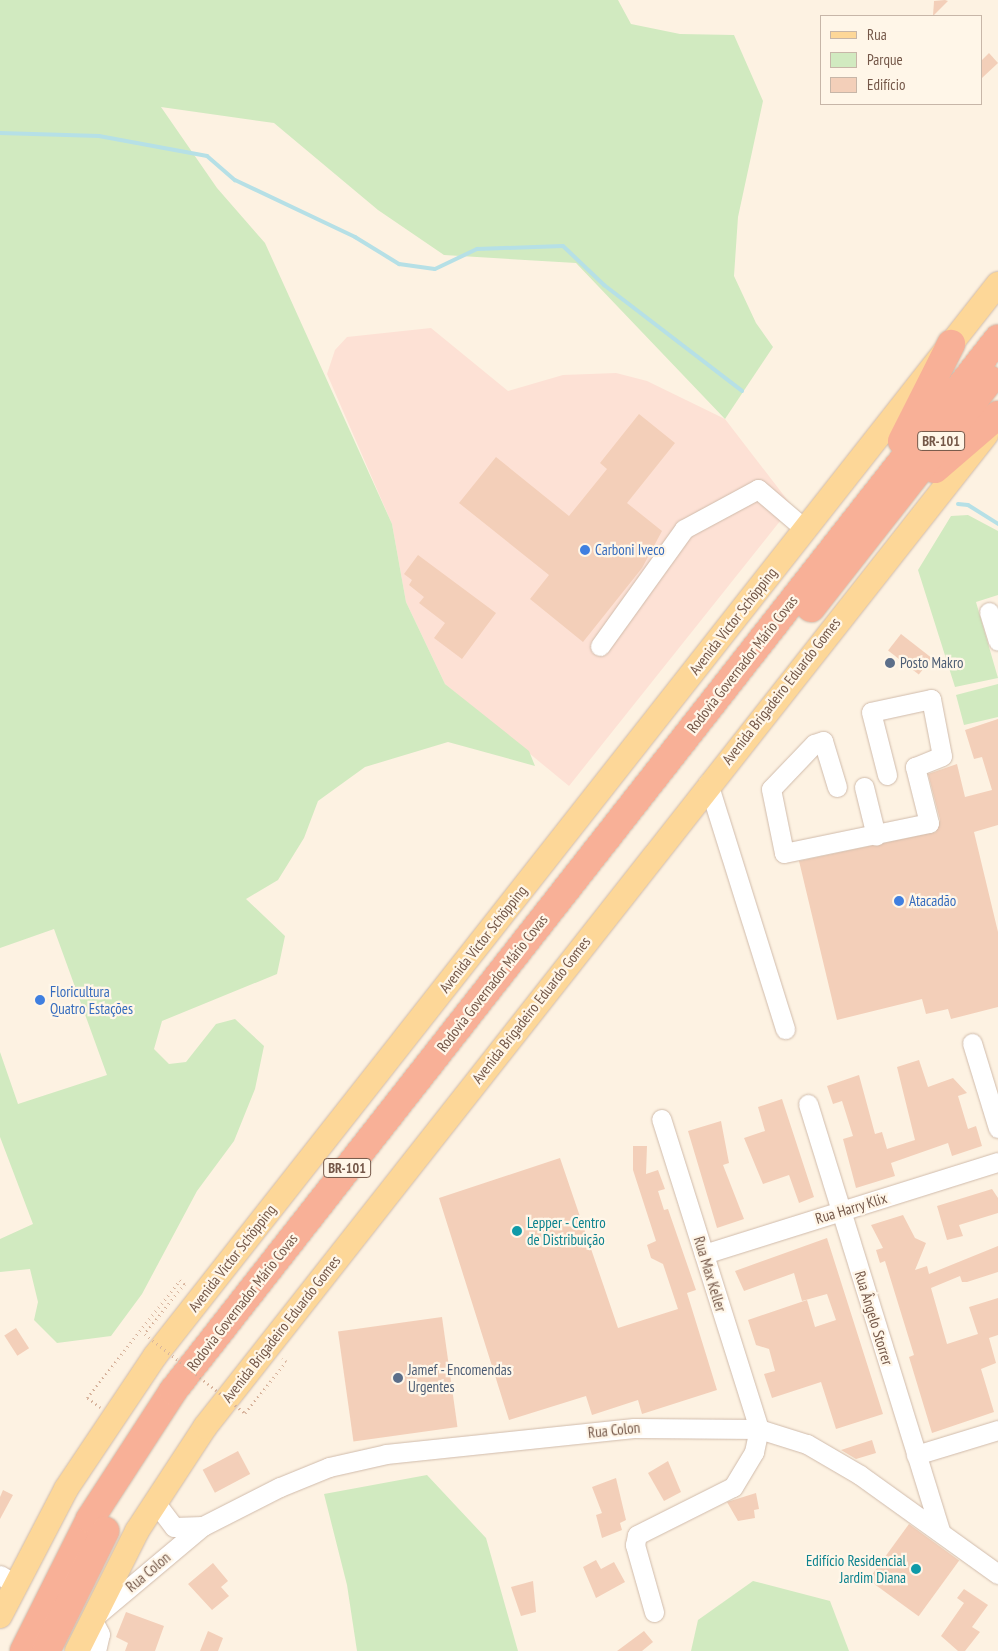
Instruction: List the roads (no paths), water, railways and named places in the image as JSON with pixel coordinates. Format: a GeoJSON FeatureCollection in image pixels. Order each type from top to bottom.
{"type":"FeatureCollection","features":[{"type":"Feature","properties":{"kind":"highway","name":"Rodovia Governador Mário Covas"},"geometry":{"type":"LineString","coordinates":[[46,1651],[113,1516],[188,1402],[881,502],[998,339]]}},
{"type":"Feature","properties":{"kind":"highway"},"geometry":{"type":"LineString","coordinates":[[881,502],[951,344]]}},
{"type":"Feature","properties":{"kind":"highway","name":"Rodovia Governador Mário Covas"},"geometry":{"type":"LineString","coordinates":[[24,1651],[90,1519],[173,1391],[881,502],[998,370]]}},
{"type":"Feature","properties":{"kind":"highway"},"geometry":{"type":"LineString","coordinates":[[881,502],[998,415]]}},
{"type":"Feature","properties":{"kind":"main road","name":"Avenida Victor Schöpping"},"geometry":{"type":"LineString","coordinates":[[0,1616],[8,1579],[155,1356],[998,284]]}},
{"type":"Feature","properties":{"kind":"main road","name":"Avenida Brigadeiro Eduardo Gomes"},"geometry":{"type":"LineString","coordinates":[[77,1651],[92,1618],[155,1502],[221,1405],[708,783],[998,421]]}},
{"type":"Feature","properties":{"kind":"street"},"geometry":{"type":"LineString","coordinates":[[600,646],[684,529],[758,489],[805,529]]}},
{"type":"Feature","properties":{"kind":"street"},"geometry":{"type":"LineString","coordinates":[[989,612],[998,642]]}},
{"type":"Feature","properties":{"kind":"street"},"geometry":{"type":"LineString","coordinates":[[838,787],[828,745],[819,741],[771,789],[784,853],[876,836],[931,820],[916,767],[942,756],[931,699],[871,712],[886,775]]}},
{"type":"Feature","properties":{"kind":"street"},"geometry":{"type":"LineString","coordinates":[[708,783],[784,1029]]}},
{"type":"Feature","properties":{"kind":"street"},"geometry":{"type":"LineString","coordinates":[[864,783],[876,836]]}},
{"type":"Feature","properties":{"kind":"street"},"geometry":{"type":"LineString","coordinates":[[972,1044],[998,1128]]}},
{"type":"Feature","properties":{"kind":"street","name":"Rua Ângelo Storrer"},"geometry":{"type":"LineString","coordinates":[[808,1104],[940,1531]]}},
{"type":"Feature","properties":{"kind":"street","name":"Rua Max Keller"},"geometry":{"type":"LineString","coordinates":[[661,1119],[759,1429]]}},
{"type":"Feature","properties":{"kind":"street","name":"Rua Harry Klix"},"geometry":{"type":"LineString","coordinates":[[704,1254],[998,1162]]}},
{"type":"Feature","properties":{"kind":"street","name":"Rua Colon"},"geometry":{"type":"LineString","coordinates":[[92,1618],[204,1526],[321,1470],[386,1454],[643,1427],[759,1429],[830,1456],[940,1531],[998,1574]]}},
{"type":"Feature","properties":{"kind":"street"},"geometry":{"type":"LineString","coordinates":[[654,1612],[635,1545],[637,1535],[732,1487],[754,1452],[759,1429]]}},
{"type":"Feature","properties":{"kind":"street"},"geometry":{"type":"LineString","coordinates":[[916,1455],[998,1430]]}},
{"type":"Feature","properties":{"kind":"street","name":"Rua Colon"},"geometry":{"type":"LineString","coordinates":[[155,1502],[174,1527],[204,1526]]}},
{"type":"Feature","properties":{"kind":"street"},"geometry":{"type":"LineString","coordinates":[[92,1618],[100,1634],[96,1651]]}},
{"type":"Feature","properties":{"kind":"waterway"},"geometry":{"type":"LineString","coordinates":[[0,133],[99,136],[207,156],[235,180],[355,237],[399,264],[435,269],[477,249],[563,246],[604,285],[742,391]]}},
{"type":"Feature","properties":{"kind":"waterway"},"geometry":{"type":"LineString","coordinates":[[958,504],[968,505],[998,524]]}},
{"type":"Feature","properties":{"kind":"place","name":"Carboni Iveco"},"geometry":{"type":"Point","coordinates":[585,550]}},
{"type":"Feature","properties":{"kind":"place","name":"Posto Makro"},"geometry":{"type":"Point","coordinates":[890,663]}},
{"type":"Feature","properties":{"kind":"place","name":"Atacadão"},"geometry":{"type":"Point","coordinates":[899,901]}},
{"type":"Feature","properties":{"kind":"place","name":"Floricultura Quatro Estações"},"geometry":{"type":"Point","coordinates":[40,1000]}},
{"type":"Feature","properties":{"kind":"place","name":"Lepper - Centro de Distribuição"},"geometry":{"type":"Point","coordinates":[517,1231]}},
{"type":"Feature","properties":{"kind":"place","name":"Jamef - Encomendas Urgentes"},"geometry":{"type":"Point","coordinates":[398,1378]}},
{"type":"Feature","properties":{"kind":"place","name":"Edifício Residencial Jardim Diana"},"geometry":{"type":"Point","coordinates":[916,1569]}}]}
